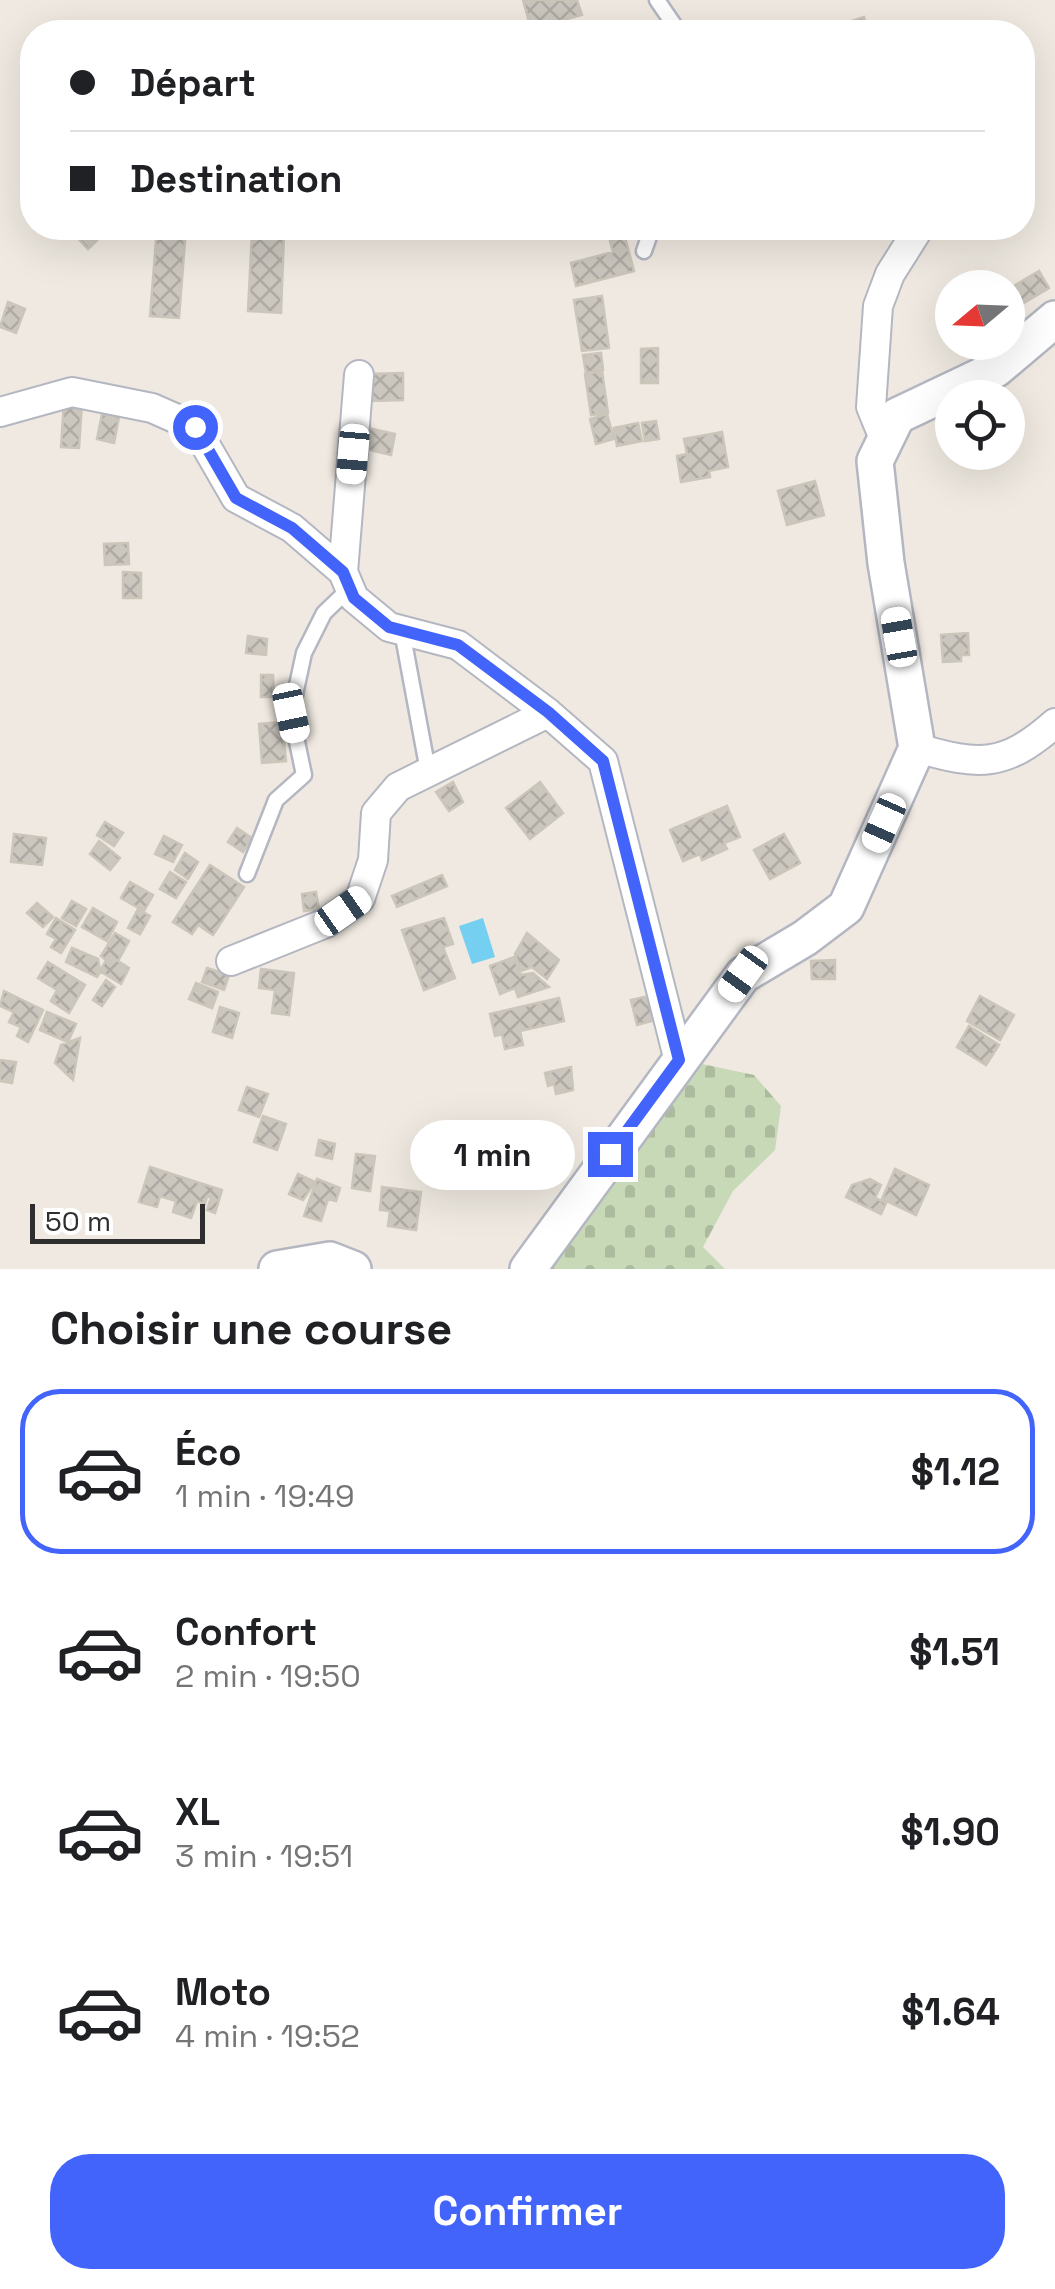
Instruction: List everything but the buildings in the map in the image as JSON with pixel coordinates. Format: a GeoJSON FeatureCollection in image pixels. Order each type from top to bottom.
{"type":"FeatureCollection","features":[{"type":"Feature","properties":{"kind":"street"},"geometry":{"type":"LineString","coordinates":[[885,440],[871,407],[878,306],[890,274],[911,240]]}},
{"type":"Feature","properties":{"kind":"street"},"geometry":{"type":"LineString","coordinates":[[528,1269],[743,974],[805,938],[846,907],[917,748],[886,563],[875,461],[896,416],[996,369],[1055,320]]}},
{"type":"Feature","properties":{"kind":"street"},"geometry":{"type":"LineString","coordinates":[[346,580],[359,375]]}},
{"type":"Feature","properties":{"kind":"street"},"geometry":{"type":"LineString","coordinates":[[0,412],[72,392],[152,408],[195,427],[236,498],[292,528],[346,580],[354,598],[389,627],[458,645],[548,712],[603,761],[679,1060]]}},
{"type":"Feature","properties":{"kind":"street"},"geometry":{"type":"LineString","coordinates":[[231,962],[326,923],[360,899],[373,860],[376,813],[398,787],[548,712]]}},
{"type":"Feature","properties":{"kind":"street"},"geometry":{"type":"LineString","coordinates":[[917,748],[966,762],[997,758],[1031,744],[1055,722]]}},
{"type":"Feature","properties":{"kind":"street"},"geometry":{"type":"LineString","coordinates":[[277,1269],[330,1260],[353,1269]]}},
{"type":"Feature","properties":{"kind":"lane"},"geometry":{"type":"LineString","coordinates":[[644,251],[648,240]]}},
{"type":"Feature","properties":{"kind":"lane"},"geometry":{"type":"LineString","coordinates":[[248,874],[276,800],[304,775],[291,713],[304,653],[346,580]]}},
{"type":"Feature","properties":{"kind":"lane"},"geometry":{"type":"LineString","coordinates":[[402,630],[428,771]]}},
{"type":"Feature","properties":{"kind":"green space"},"geometry":{"type":"Polygon","coordinates":[[[693,1062],[754,1075],[781,1106],[775,1150],[733,1191],[703,1247],[725,1269],[543,1269],[693,1062]]]}},
{"type":"Feature","properties":{"kind":"water"},"geometry":{"type":"Polygon","coordinates":[[[483,918],[495,957],[472,964],[459,926],[483,918]]]}},
{"type":"Feature","properties":{"kind":"route"},"geometry":{"type":"LineString","coordinates":[[195,427],[236,498],[292,528],[343,572],[354,598],[389,627],[458,645],[548,712],[603,761],[679,1060],[610,1154]]}}]}
